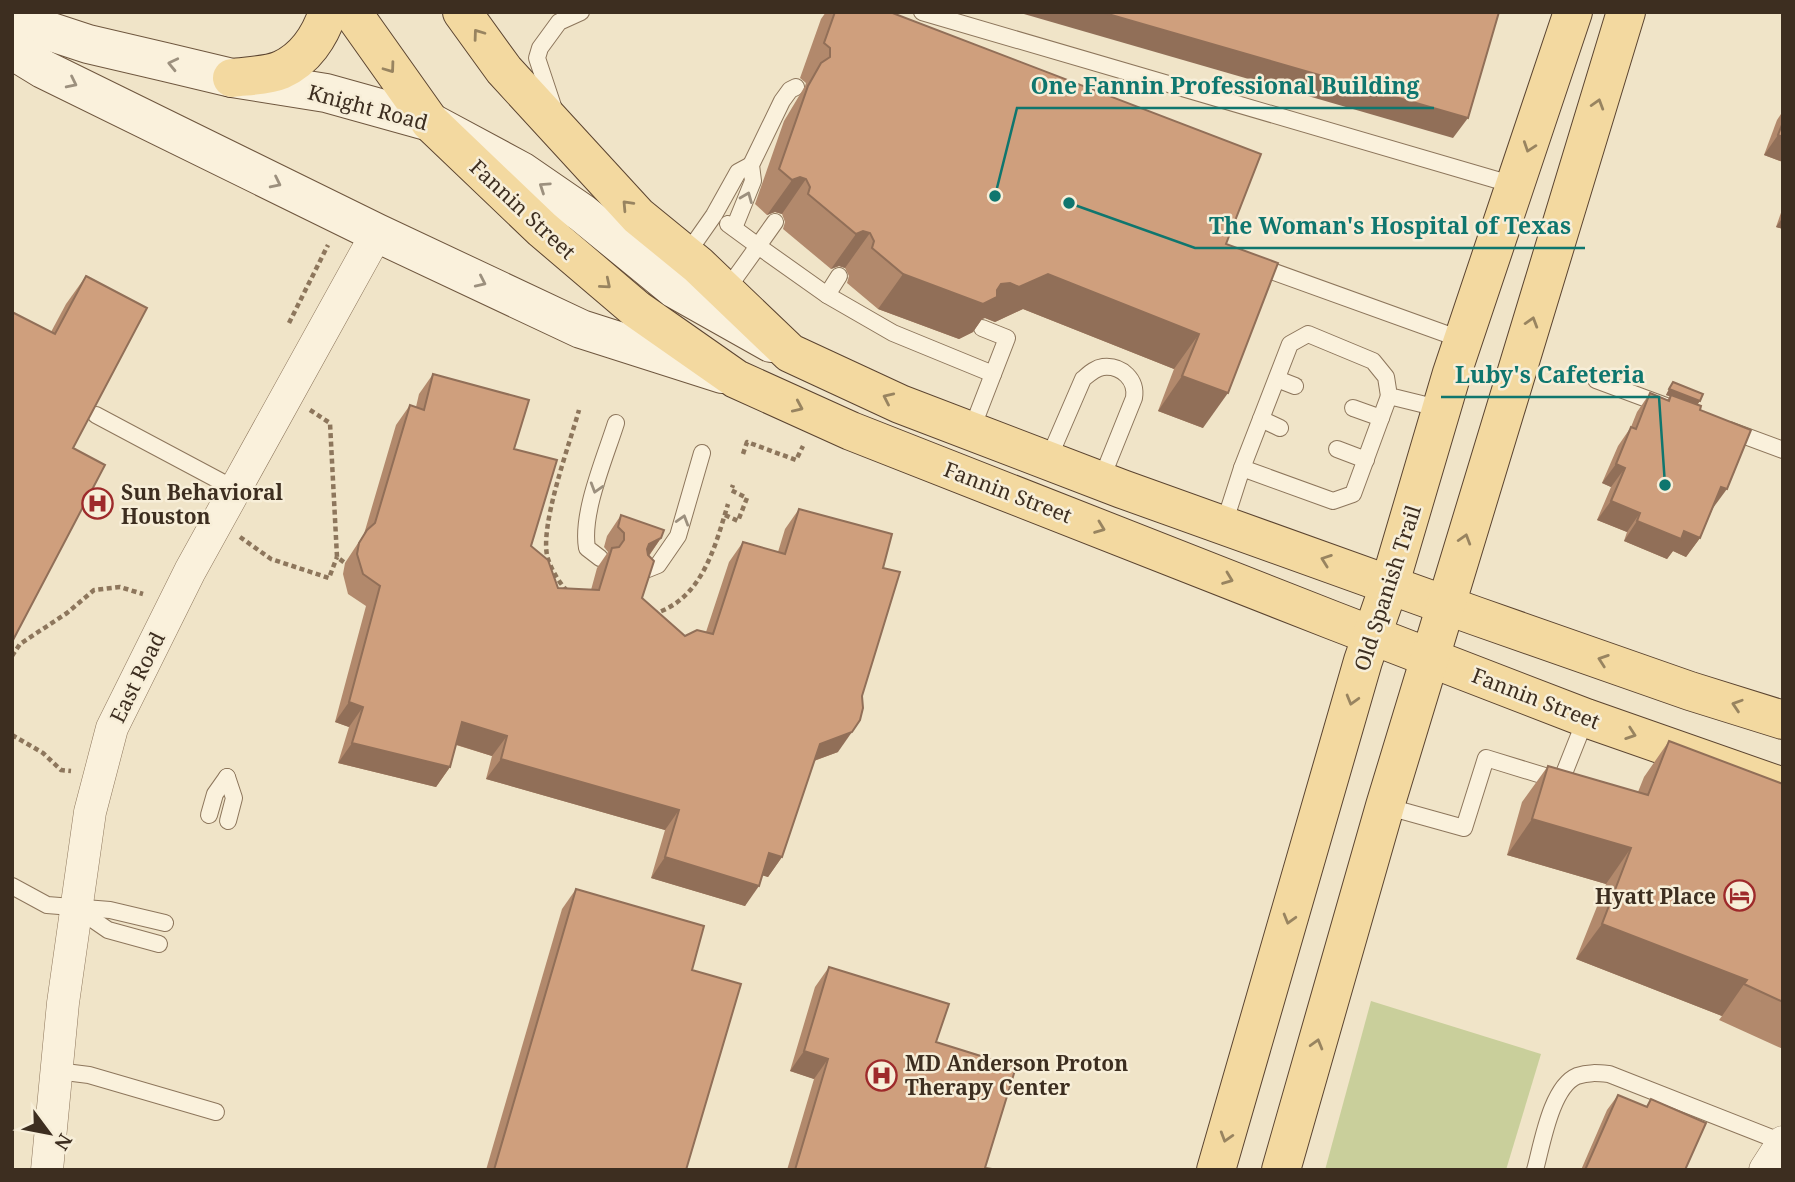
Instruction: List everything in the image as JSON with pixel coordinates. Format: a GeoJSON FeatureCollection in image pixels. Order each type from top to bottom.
{"type":"FeatureCollection","features":[{"type":"Feature","properties":{"kind":"main road"},"geometry":{"type":"LineString","coordinates":[[232,78],[279,71],[301,57],[321,33],[328,12]]}},
{"type":"Feature","properties":{"kind":"main road","name":"Fannin Street"},"geometry":{"type":"LineString","coordinates":[[352,12],[430,122],[542,229],[625,300],[736,379],[851,431],[1586,718],[1783,786]]}},
{"type":"Feature","properties":{"kind":"main road","name":"Fannin Street"},"geometry":{"type":"LineString","coordinates":[[462,12],[504,71],[638,216],[686,255],[790,353],[900,404],[1101,480],[1445,605],[1690,691],[1783,720]]}},
{"type":"Feature","properties":{"kind":"main road"},"geometry":{"type":"LineString","coordinates":[[1280,1170],[1445,605],[1622,26],[1571,20]]}},
{"type":"Feature","properties":{"kind":"main road","name":"Old Spanish Trail"},"geometry":{"type":"LineString","coordinates":[[1216,1170],[1371,634],[1390,583],[1464,340],[1571,20]]}},
{"type":"Feature","properties":{"kind":"main road"},"geometry":{"type":"LineString","coordinates":[[937,464],[961,427]]}},
{"type":"Feature","properties":{"kind":"main road"},"geometry":{"type":"LineString","coordinates":[[1239,1093],[1298,1110]]}},
{"type":"Feature","properties":{"kind":"street","name":"Knight Road"},"geometry":{"type":"LineString","coordinates":[[12,19],[88,44],[232,78],[326,93],[430,122],[521,172],[582,213],[675,289],[790,353]]}},
{"type":"Feature","properties":{"kind":"street"},"geometry":{"type":"LineString","coordinates":[[12,50],[43,69],[377,233],[581,329],[736,379]]}},
{"type":"Feature","properties":{"kind":"street","name":"East Road"},"geometry":{"type":"LineString","coordinates":[[47,1170],[63,1003],[76,908],[90,813],[112,728],[190,571],[377,233]]}},
{"type":"Feature","properties":{"kind":"street"},"geometry":{"type":"LineString","coordinates":[[1765,1170],[1782,1142]]}},
{"type":"Feature","properties":{"kind":"lane"},"geometry":{"type":"LineString","coordinates":[[563,135],[537,58],[540,48],[559,22],[580,12]]}},
{"type":"Feature","properties":{"kind":"lane"},"geometry":{"type":"LineString","coordinates":[[922,12],[1516,186]]}},
{"type":"Feature","properties":{"kind":"lane"},"geometry":{"type":"LineString","coordinates":[[686,255],[714,215],[738,172],[751,165],[782,101],[790,90],[796,87]]}},
{"type":"Feature","properties":{"kind":"lane"},"geometry":{"type":"LineString","coordinates":[[734,228],[754,181],[751,165]]}},
{"type":"Feature","properties":{"kind":"lane"},"geometry":{"type":"LineString","coordinates":[[714,215],[827,295],[893,333],[993,374]]}},
{"type":"Feature","properties":{"kind":"lane"},"geometry":{"type":"LineString","coordinates":[[725,292],[775,222]]}},
{"type":"Feature","properties":{"kind":"lane"},"geometry":{"type":"LineString","coordinates":[[1238,259],[1464,340]]}},
{"type":"Feature","properties":{"kind":"lane"},"geometry":{"type":"LineString","coordinates":[[827,295],[839,276]]}},
{"type":"Feature","properties":{"kind":"lane"},"geometry":{"type":"LineString","coordinates":[[961,427],[993,374],[1007,338],[982,328]]}},
{"type":"Feature","properties":{"kind":"lane"},"geometry":{"type":"LineString","coordinates":[[1224,524],[1242,468],[1290,344],[1308,334],[1373,360],[1386,377],[1389,396],[1353,494],[1333,501],[1242,468]]}},
{"type":"Feature","properties":{"kind":"lane"},"geometry":{"type":"LineString","coordinates":[[1048,460],[1083,379],[1102,367],[1112,368],[1132,380],[1136,388],[1101,480]]}},
{"type":"Feature","properties":{"kind":"lane"},"geometry":{"type":"LineString","coordinates":[[1277,379],[1295,386]]}},
{"type":"Feature","properties":{"kind":"lane"},"geometry":{"type":"LineString","coordinates":[[1596,380],[1683,412]]}},
{"type":"Feature","properties":{"kind":"lane"},"geometry":{"type":"LineString","coordinates":[[1389,396],[1442,409]]}},
{"type":"Feature","properties":{"kind":"lane"},"geometry":{"type":"LineString","coordinates":[[1353,408],[1381,418]]}},
{"type":"Feature","properties":{"kind":"lane"},"geometry":{"type":"LineString","coordinates":[[96,415],[235,489]]}},
{"type":"Feature","properties":{"kind":"lane"},"geometry":{"type":"LineString","coordinates":[[1261,419],[1280,428]]}},
{"type":"Feature","properties":{"kind":"lane"},"geometry":{"type":"LineString","coordinates":[[1708,422],[1783,450]]}},
{"type":"Feature","properties":{"kind":"lane"},"geometry":{"type":"LineString","coordinates":[[600,558],[587,548],[584,534],[616,423]]}},
{"type":"Feature","properties":{"kind":"lane"},"geometry":{"type":"LineString","coordinates":[[1337,449],[1366,460]]}},
{"type":"Feature","properties":{"kind":"lane"},"geometry":{"type":"LineString","coordinates":[[643,571],[658,565],[678,536],[702,453]]}},
{"type":"Feature","properties":{"kind":"lane"},"geometry":{"type":"LineString","coordinates":[[1385,806],[1464,828],[1486,758],[1561,781],[1586,718]]}},
{"type":"Feature","properties":{"kind":"lane"},"geometry":{"type":"LineString","coordinates":[[209,815],[215,794],[227,777],[234,798],[228,821]]}},
{"type":"Feature","properties":{"kind":"lane"},"geometry":{"type":"LineString","coordinates":[[12,886],[47,905],[110,909],[165,923]]}},
{"type":"Feature","properties":{"kind":"lane"},"geometry":{"type":"LineString","coordinates":[[76,908],[108,930],[159,944]]}},
{"type":"Feature","properties":{"kind":"lane"},"geometry":{"type":"LineString","coordinates":[[57,1070],[89,1075],[216,1112]]}},
{"type":"Feature","properties":{"kind":"lane"},"geometry":{"type":"LineString","coordinates":[[1535,1170],[1553,1106],[1563,1087],[1574,1077],[1591,1072],[1609,1074],[1782,1142]]}},
{"type":"Feature","properties":{"kind":"path"},"geometry":{"type":"LineString","coordinates":[[289,323],[329,244]]}},
{"type":"Feature","properties":{"kind":"path"},"geometry":{"type":"LineString","coordinates":[[235,533],[271,559],[330,578],[337,557],[330,423],[304,406]]}},
{"type":"Feature","properties":{"kind":"path"},"geometry":{"type":"LineString","coordinates":[[571,595],[558,580],[547,557],[545,529],[579,410]]}},
{"type":"Feature","properties":{"kind":"path"},"geometry":{"type":"LineString","coordinates":[[743,454],[747,442],[796,460],[806,440]]}},
{"type":"Feature","properties":{"kind":"path"},"geometry":{"type":"LineString","coordinates":[[725,515],[738,520],[747,498],[732,490],[733,485]]}},
{"type":"Feature","properties":{"kind":"path"},"geometry":{"type":"LineString","coordinates":[[644,617],[669,610],[686,597],[700,578],[714,549],[728,504]]}},
{"type":"Feature","properties":{"kind":"path"},"geometry":{"type":"LineString","coordinates":[[337,557],[345,563]]}},
{"type":"Feature","properties":{"kind":"path"},"geometry":{"type":"LineString","coordinates":[[12,656],[20,644],[67,614],[94,590],[120,587],[144,594]]}},
{"type":"Feature","properties":{"kind":"path"},"geometry":{"type":"LineString","coordinates":[[12,735],[43,753],[61,770],[72,771]]}},
{"type":"Feature","properties":{"kind":"green space"},"geometry":{"type":"Polygon","coordinates":[[[1371,1001],[1541,1054],[1506,1170],[1325,1170],[1371,1001]]]}},
{"type":"Feature","properties":{"kind":"building"},"geometry":{"type":"Polygon","coordinates":[[[835,12],[890,12],[1261,154],[1226,244],[1278,263],[1228,393],[1182,376],[1199,334],[1048,274],[1019,287],[1010,283],[1001,284],[997,297],[983,304],[903,274],[872,248],[874,241],[870,233],[863,231],[856,234],[808,194],[810,187],[806,179],[800,177],[792,180],[779,169],[808,86],[821,63],[830,57],[830,48],[824,43],[835,12]]]}},
{"type":"Feature","properties":{"kind":"building"},"geometry":{"type":"Polygon","coordinates":[[[1101,12],[1499,12],[1468,118],[1101,12]]]}},
{"type":"Feature","properties":{"kind":"building"},"geometry":{"type":"Polygon","coordinates":[[[1783,122],[1783,137],[1778,135],[1783,122]]]}},
{"type":"Feature","properties":{"kind":"building"},"geometry":{"type":"Polygon","coordinates":[[[86,276],[147,308],[73,448],[105,465],[12,642],[12,312],[55,334],[86,276]]]}},
{"type":"Feature","properties":{"kind":"building"},"geometry":{"type":"Polygon","coordinates":[[[433,374],[529,400],[514,449],[557,460],[531,546],[548,560],[558,588],[599,590],[612,548],[619,547],[624,540],[624,533],[618,527],[621,515],[664,530],[661,538],[649,544],[647,549],[648,555],[654,561],[642,598],[685,636],[697,630],[713,634],[743,542],[785,554],[799,509],[892,534],[883,568],[900,572],[862,696],[860,720],[852,732],[820,744],[782,857],[769,853],[759,886],[665,857],[679,810],[501,759],[507,736],[462,722],[450,767],[352,743],[363,707],[349,702],[380,586],[363,574],[357,554],[359,543],[375,523],[410,405],[424,410],[433,374]]]}},
{"type":"Feature","properties":{"kind":"building"},"geometry":{"type":"Polygon","coordinates":[[[1673,382],[1703,394],[1700,401],[1669,389],[1673,382]]]}},
{"type":"Feature","properties":{"kind":"building"},"geometry":{"type":"Polygon","coordinates":[[[1650,393],[1669,401],[1671,395],[1701,406],[1700,410],[1751,430],[1727,489],[1721,487],[1700,538],[1684,531],[1681,539],[1637,521],[1640,513],[1611,501],[1625,468],[1616,464],[1631,427],[1636,429],[1650,393]]]}},
{"type":"Feature","properties":{"kind":"building"},"geometry":{"type":"Polygon","coordinates":[[[1669,741],[1783,784],[1783,1002],[1744,984],[1747,980],[1602,924],[1631,848],[1532,819],[1548,766],[1648,795],[1669,741]]]}},
{"type":"Feature","properties":{"kind":"building"},"geometry":{"type":"Polygon","coordinates":[[[576,889],[704,926],[692,970],[741,984],[686,1170],[494,1170],[576,889]]]}},
{"type":"Feature","properties":{"kind":"building","name":"MD Anderson Proton Therapy Center"},"geometry":{"type":"Polygon","coordinates":[[[829,967],[949,1004],[936,1042],[1016,1067],[985,1168],[999,1170],[795,1170],[828,1059],[804,1051],[829,967]]]}},
{"type":"Feature","properties":{"kind":"building"},"geometry":{"type":"Polygon","coordinates":[[[1618,1095],[1647,1107],[1651,1099],[1706,1123],[1685,1170],[1585,1170],[1618,1095]]]}},
{"type":"Feature","properties":{"kind":"place","name":"One Fannin Professional Building"},"geometry":{"type":"Point","coordinates":[995,196]}},
{"type":"Feature","properties":{"kind":"place","name":"The Woman's Hospital of Texas"},"geometry":{"type":"Point","coordinates":[1069,203]}},
{"type":"Feature","properties":{"kind":"place","name":"Luby's Cafeteria"},"geometry":{"type":"Point","coordinates":[1665,485]}},
{"type":"Feature","properties":{"kind":"place","name":"Sun Behavioral Houston"},"geometry":{"type":"Point","coordinates":[98,504]}},
{"type":"Feature","properties":{"kind":"place","name":"Hyatt Place"},"geometry":{"type":"Point","coordinates":[1739,896]}},
{"type":"Feature","properties":{"kind":"place","name":"MD Anderson Proton Therapy Center"},"geometry":{"type":"Point","coordinates":[882,1075]}}]}
